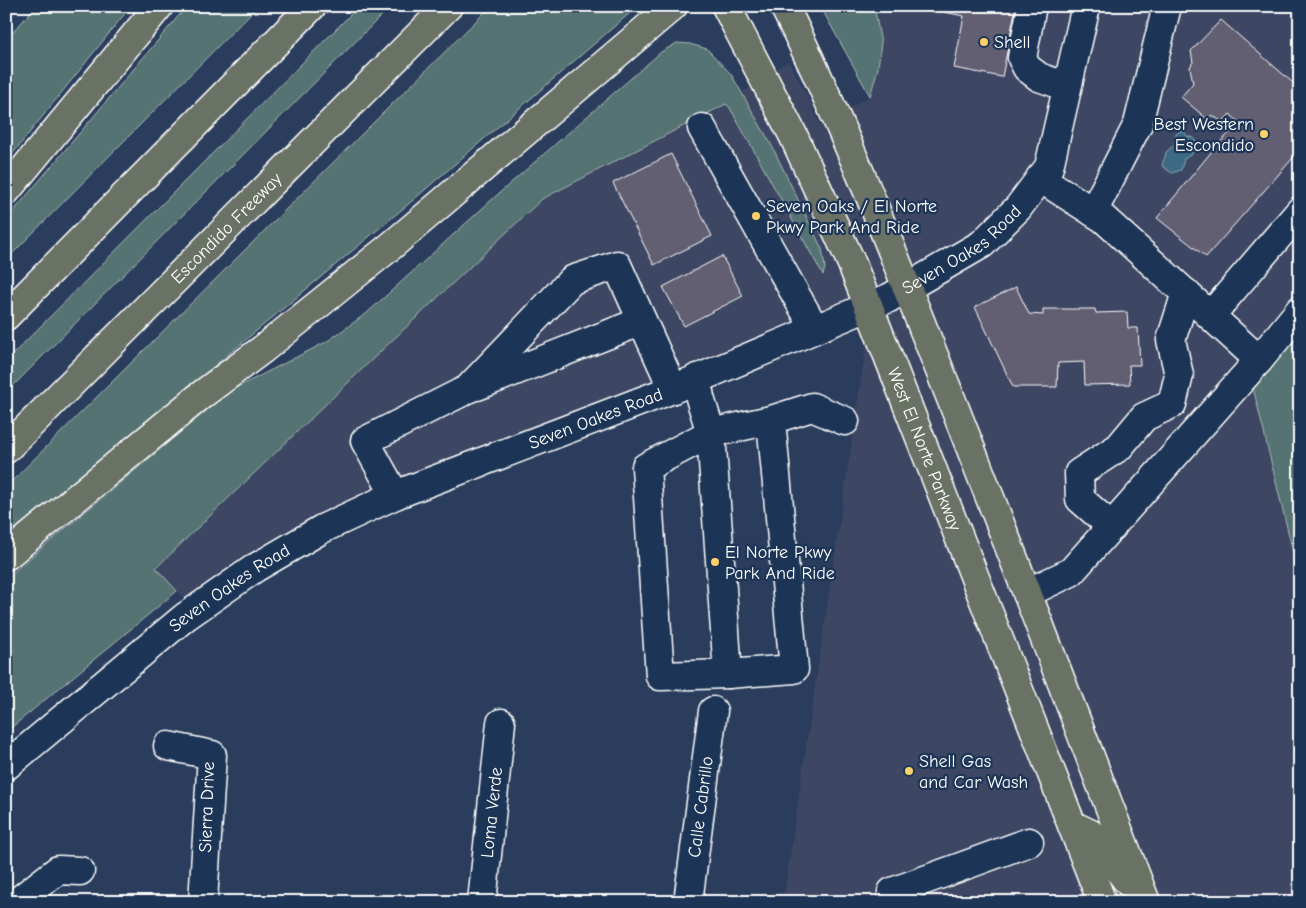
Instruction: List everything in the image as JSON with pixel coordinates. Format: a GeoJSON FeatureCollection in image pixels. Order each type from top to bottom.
{"type":"FeatureCollection","features":[{"type":"Feature","properties":{"kind":"main road"},"geometry":{"type":"LineString","coordinates":[[6,191],[159,6]]}},
{"type":"Feature","properties":{"kind":"main road"},"geometry":{"type":"LineString","coordinates":[[6,316],[312,6]]}},
{"type":"Feature","properties":{"kind":"main road","name":"Escondido Freeway"},"geometry":{"type":"LineString","coordinates":[[6,449],[448,6]]}},
{"type":"Feature","properties":{"kind":"main road"},"geometry":{"type":"LineString","coordinates":[[6,556],[200,396],[263,349],[391,246],[673,6]]}},
{"type":"Feature","properties":{"kind":"main road","name":"West El Norte Parkway"},"geometry":{"type":"LineString","coordinates":[[726,6],[793,135],[852,264],[1102,902]]}},
{"type":"Feature","properties":{"kind":"main road"},"geometry":{"type":"LineString","coordinates":[[784,6],[844,133],[907,287],[1146,902]]}},
{"type":"Feature","properties":{"kind":"main road"},"geometry":{"type":"LineString","coordinates":[[1072,824],[1091,834],[1142,902]]}},
{"type":"Feature","properties":{"kind":"street"},"geometry":{"type":"LineString","coordinates":[[1032,6],[1022,58],[1027,68],[1039,77],[1067,87]]}},
{"type":"Feature","properties":{"kind":"street","name":"Seven Oakes Road"},"geometry":{"type":"LineString","coordinates":[[6,766],[185,617],[255,568],[322,528],[394,495],[685,383],[890,298],[982,244],[1018,208],[1049,167],[1086,6]]}},
{"type":"Feature","properties":{"kind":"street"},"geometry":{"type":"LineString","coordinates":[[1094,212],[1138,124],[1167,6]]}},
{"type":"Feature","properties":{"kind":"street"},"geometry":{"type":"LineString","coordinates":[[702,128],[814,329]]}},
{"type":"Feature","properties":{"kind":"street"},"geometry":{"type":"LineString","coordinates":[[1040,178],[1104,219],[1259,360]]}},
{"type":"Feature","properties":{"kind":"street"},"geometry":{"type":"LineString","coordinates":[[1210,315],[1300,211]]}},
{"type":"Feature","properties":{"kind":"street"},"geometry":{"type":"LineString","coordinates":[[468,389],[572,280],[617,265],[642,321],[685,383],[700,398],[711,433],[728,674]]}},
{"type":"Feature","properties":{"kind":"street"},"geometry":{"type":"LineString","coordinates":[[1112,527],[1080,499],[1079,473],[1119,447],[1144,417],[1172,404],[1179,375],[1171,340],[1186,293]]}},
{"type":"Feature","properties":{"kind":"street"},"geometry":{"type":"LineString","coordinates":[[1027,593],[1071,572],[1259,360],[1300,310]]}},
{"type":"Feature","properties":{"kind":"street"},"geometry":{"type":"LineString","coordinates":[[394,495],[364,441],[468,389],[642,321]]}},
{"type":"Feature","properties":{"kind":"street"},"geometry":{"type":"LineString","coordinates":[[771,420],[794,669],[728,674],[660,676],[646,467],[711,433],[771,420],[812,407],[845,422]]}},
{"type":"Feature","properties":{"kind":"street","name":"Calle Cabrillo"},"geometry":{"type":"LineString","coordinates":[[688,902],[713,711]]}},
{"type":"Feature","properties":{"kind":"street","name":"Loma Verde"},"geometry":{"type":"LineString","coordinates":[[482,902],[501,724]]}},
{"type":"Feature","properties":{"kind":"street","name":"Sierra Drive"},"geometry":{"type":"LineString","coordinates":[[168,746],[212,754],[203,902]]}},
{"type":"Feature","properties":{"kind":"street"},"geometry":{"type":"LineString","coordinates":[[896,902],[892,892],[1029,842]]}},
{"type":"Feature","properties":{"kind":"street"},"geometry":{"type":"LineString","coordinates":[[17,902],[58,870],[80,871]]}},
{"type":"Feature","properties":{"kind":"shaded area"},"geometry":{"type":"Polygon","coordinates":[[[874,6],[1300,6],[1300,317],[1250,375],[1300,581],[1300,902],[783,902],[872,306],[395,495],[195,610],[156,569],[382,350],[542,199],[726,104],[788,61],[811,103],[820,126],[870,96],[878,68],[881,43],[874,6]]]}},
{"type":"Feature","properties":{"kind":"shaded area"},"geometry":{"type":"Polygon","coordinates":[[[1184,131],[1187,136],[1194,138],[1196,143],[1192,154],[1184,159],[1181,170],[1172,173],[1162,164],[1166,152],[1175,144],[1176,134],[1184,131]]]}},
{"type":"Feature","properties":{"kind":"green space"},"geometry":{"type":"Polygon","coordinates":[[[36,6],[131,6],[6,162],[6,40],[36,6]]]}},
{"type":"Feature","properties":{"kind":"green space"},"geometry":{"type":"Polygon","coordinates":[[[187,6],[258,6],[6,260],[6,220],[187,6]]]}},
{"type":"Feature","properties":{"kind":"green space"},"geometry":{"type":"Polygon","coordinates":[[[359,6],[391,6],[6,393],[6,361],[359,6]]]}},
{"type":"Feature","properties":{"kind":"green space"},"geometry":{"type":"Polygon","coordinates":[[[491,6],[638,6],[412,201],[6,540],[6,487],[491,6]]]}},
{"type":"Feature","properties":{"kind":"green space"},"geometry":{"type":"Polygon","coordinates":[[[820,6],[874,6],[881,43],[878,68],[870,96],[820,6]]]}},
{"type":"Feature","properties":{"kind":"green space"},"geometry":{"type":"Polygon","coordinates":[[[677,43],[690,44],[707,49],[731,74],[772,146],[822,249],[825,268],[823,275],[730,108],[726,104],[542,199],[156,568],[177,591],[6,732],[6,578],[230,391],[326,342],[367,313],[497,195],[661,52],[677,43]]]}},
{"type":"Feature","properties":{"kind":"green space"},"geometry":{"type":"Polygon","coordinates":[[[1300,317],[1300,581],[1250,375],[1300,317]]]}},
{"type":"Feature","properties":{"kind":"building","name":"Shell"},"geometry":{"type":"Polygon","coordinates":[[[945,6],[1016,6],[1002,77],[954,68],[964,16],[944,12],[945,6]]]}},
{"type":"Feature","properties":{"kind":"building","name":"Best Western Escondido"},"geometry":{"type":"Polygon","coordinates":[[[1221,20],[1300,89],[1300,150],[1206,257],[1157,218],[1217,145],[1240,123],[1230,114],[1222,122],[1212,115],[1207,119],[1181,97],[1193,83],[1190,67],[1193,62],[1191,51],[1221,20]]]}},
{"type":"Feature","properties":{"kind":"building"},"geometry":{"type":"Polygon","coordinates":[[[671,154],[712,236],[654,265],[613,183],[671,154]]]}},
{"type":"Feature","properties":{"kind":"building"},"geometry":{"type":"Polygon","coordinates":[[[722,256],[743,296],[684,326],[663,287],[722,256]]]}},
{"type":"Feature","properties":{"kind":"building"},"geometry":{"type":"Polygon","coordinates":[[[1016,287],[1029,314],[1043,315],[1043,309],[1095,309],[1096,313],[1127,312],[1128,328],[1138,328],[1140,365],[1129,365],[1130,384],[1085,385],[1084,362],[1058,363],[1057,387],[1013,387],[975,307],[1016,287]]]}},
{"type":"Feature","properties":{"kind":"place","name":"Shell"},"geometry":{"type":"Point","coordinates":[984,42]}},
{"type":"Feature","properties":{"kind":"place","name":"Best Western Escondido"},"geometry":{"type":"Point","coordinates":[1264,134]}},
{"type":"Feature","properties":{"kind":"place","name":"Seven Oaks / El Norte Pkwy Park And Ride"},"geometry":{"type":"Point","coordinates":[756,216]}},
{"type":"Feature","properties":{"kind":"place","name":"El Norte Pkwy Park And Ride"},"geometry":{"type":"Point","coordinates":[715,562]}},
{"type":"Feature","properties":{"kind":"place","name":"Shell Gas and Car Wash"},"geometry":{"type":"Point","coordinates":[909,771]}}]}
